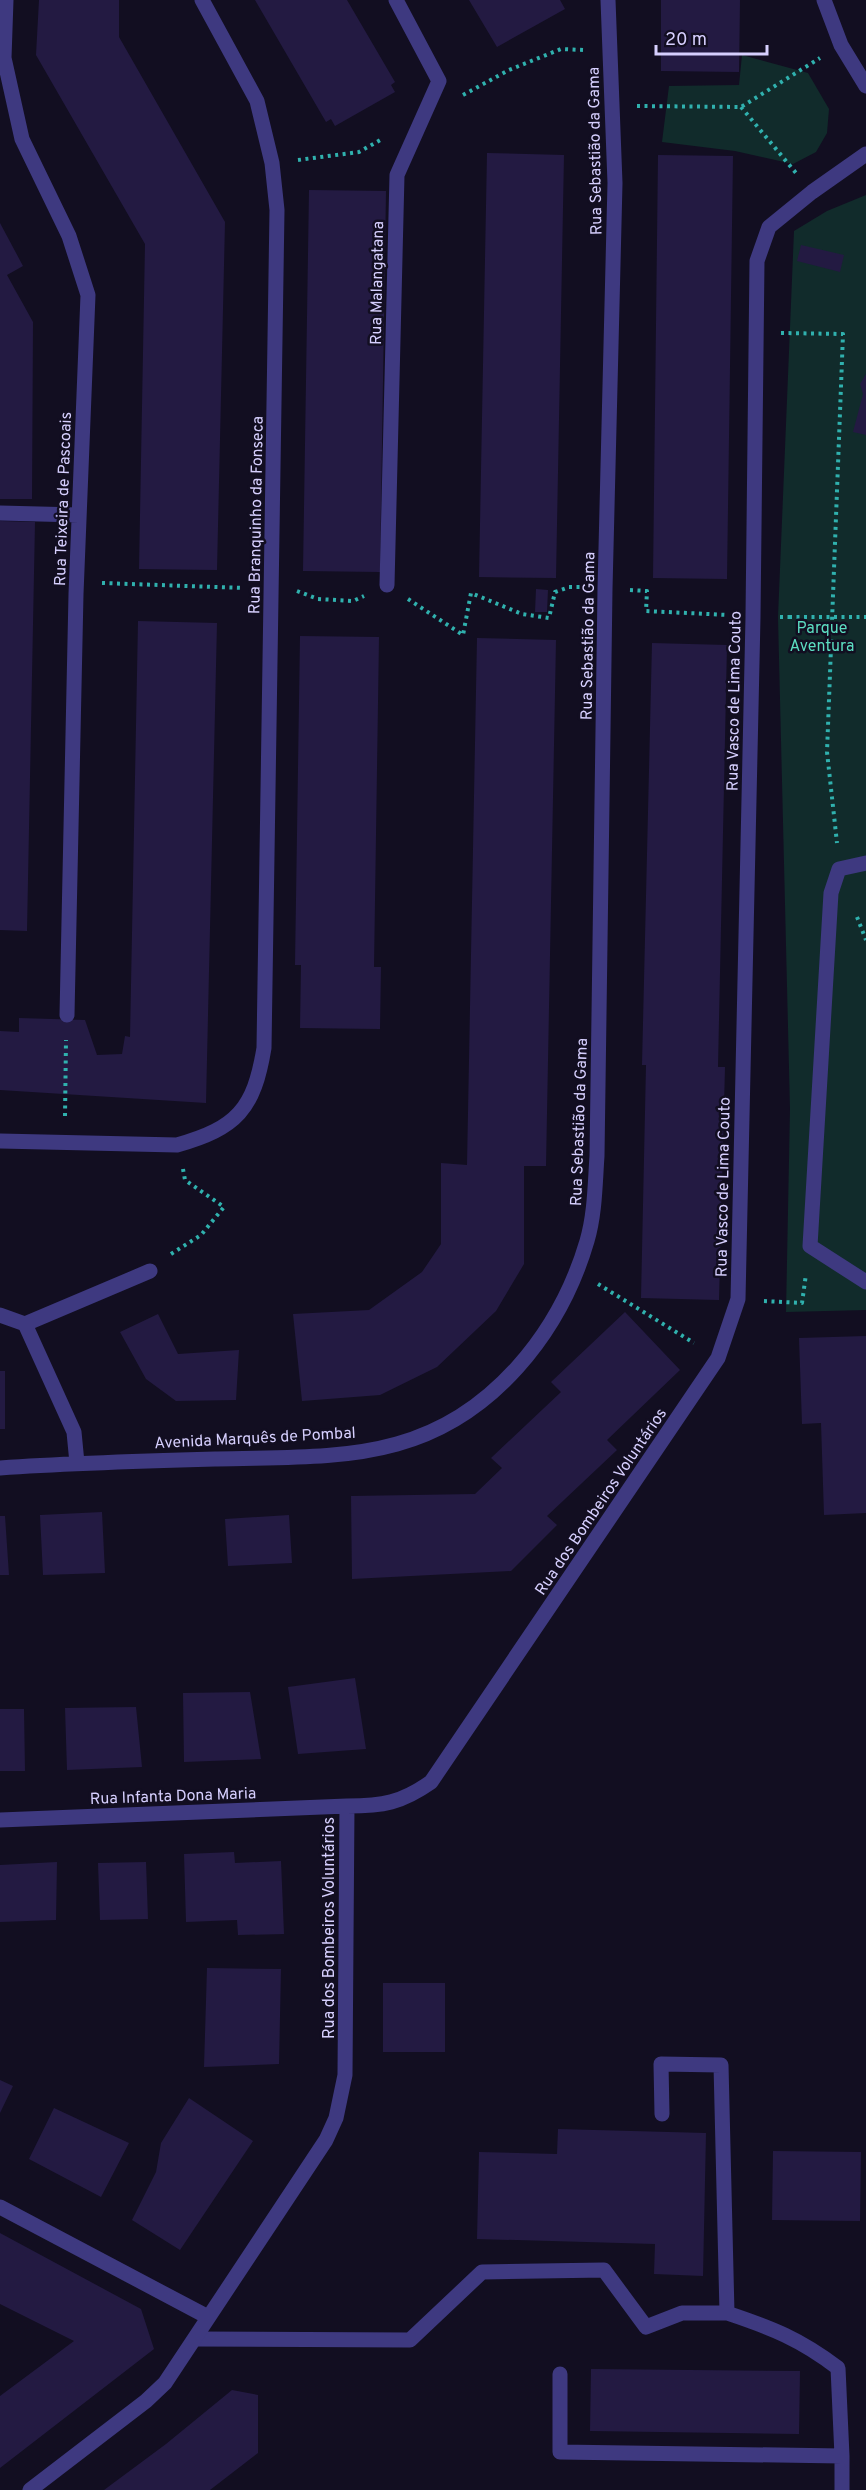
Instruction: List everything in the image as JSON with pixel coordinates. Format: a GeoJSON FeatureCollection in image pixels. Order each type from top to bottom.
{"type":"FeatureCollection","features":[{"type":"Feature","properties":{"kind":"street","name":"Rua Teixeira de Pascoais"},"geometry":{"type":"LineString","coordinates":[[6,0],[4,57],[21,139],[69,236],[88,295],[77,582],[67,1015]]}},
{"type":"Feature","properties":{"kind":"street","name":"Rua Branquinho da Fonseca"},"geometry":{"type":"LineString","coordinates":[[0,1141],[177,1145],[203,1138],[221,1129],[239,1115],[254,1093],[260,1073],[264,1048],[278,210],[272,163],[256,100],[202,0]]}},
{"type":"Feature","properties":{"kind":"street","name":"Rua Malangatana"},"geometry":{"type":"LineString","coordinates":[[387,585],[397,175],[439,81],[396,0]]}},
{"type":"Feature","properties":{"kind":"street","name":"Rua Sebastião da Gama"},"geometry":{"type":"LineString","coordinates":[[577,1271],[588,1239],[593,1210],[597,1156],[605,589],[614,195],[608,0]]}},
{"type":"Feature","properties":{"kind":"street"},"geometry":{"type":"LineString","coordinates":[[824,0],[841,45],[866,86]]}},
{"type":"Feature","properties":{"kind":"street","name":"Rua Vasco de Lima Couto"},"geometry":{"type":"LineString","coordinates":[[738,1299],[753,617],[757,261],[770,226],[812,192],[866,154]]}},
{"type":"Feature","properties":{"kind":"street"},"geometry":{"type":"LineString","coordinates":[[0,513],[80,515]]}},
{"type":"Feature","properties":{"kind":"street"},"geometry":{"type":"LineString","coordinates":[[866,863],[839,869],[831,893],[810,1246],[866,1282]]}},
{"type":"Feature","properties":{"kind":"street"},"geometry":{"type":"LineString","coordinates":[[0,1315],[25,1324],[150,1270]]}},
{"type":"Feature","properties":{"kind":"street","name":"Avenida Marquês de Pombal"},"geometry":{"type":"LineString","coordinates":[[0,1468],[77,1463],[339,1455],[398,1444],[444,1426],[476,1406],[515,1370],[547,1332],[577,1271]]}},
{"type":"Feature","properties":{"kind":"street","name":"Rua dos Bombeiros Voluntários"},"geometry":{"type":"LineString","coordinates":[[30,2490],[146,2401],[165,2382],[196,2339],[208,2317],[326,2140],[336,2118],[345,2075],[347,1806],[378,1806],[396,1802],[412,1795],[431,1782],[718,1358],[738,1299]]}},
{"type":"Feature","properties":{"kind":"street"},"geometry":{"type":"LineString","coordinates":[[25,1324],[74,1432],[77,1463]]}},
{"type":"Feature","properties":{"kind":"street","name":"Rua Infanta Dona Maria"},"geometry":{"type":"LineString","coordinates":[[0,1820],[347,1806]]}},
{"type":"Feature","properties":{"kind":"street"},"geometry":{"type":"LineString","coordinates":[[662,2114],[661,2064],[721,2065],[727,2313]]}},
{"type":"Feature","properties":{"kind":"street"},"geometry":{"type":"LineString","coordinates":[[0,2207],[208,2317]]}},
{"type":"Feature","properties":{"kind":"street"},"geometry":{"type":"LineString","coordinates":[[196,2339],[410,2340],[482,2272],[604,2270],[646,2327],[682,2313],[727,2313],[791,2337],[810,2347],[838,2368],[842,2490]]}},
{"type":"Feature","properties":{"kind":"street"},"geometry":{"type":"LineString","coordinates":[[560,2374],[560,2452],[842,2456]]}},
{"type":"Feature","properties":{"kind":"path"},"geometry":{"type":"LineString","coordinates":[[612,106],[741,107],[841,45]]}},
{"type":"Feature","properties":{"kind":"path"},"geometry":{"type":"LineString","coordinates":[[741,107],[812,192]]}},
{"type":"Feature","properties":{"kind":"path"},"geometry":{"type":"LineString","coordinates":[[757,332],[843,334],[827,752],[839,869],[866,940]]}},
{"type":"Feature","properties":{"kind":"path"},"geometry":{"type":"LineString","coordinates":[[77,582],[273,589],[301,591],[318,599],[353,601],[387,585],[463,635],[471,593],[522,614],[535,616]]}},
{"type":"Feature","properties":{"kind":"path"},"geometry":{"type":"LineString","coordinates":[[646,611],[753,617]]}},
{"type":"Feature","properties":{"kind":"path"},"geometry":{"type":"LineString","coordinates":[[789,616],[866,617]]}},
{"type":"Feature","properties":{"kind":"path"},"geometry":{"type":"LineString","coordinates":[[64,1144],[67,1015]]}},
{"type":"Feature","properties":{"kind":"path"},"geometry":{"type":"LineString","coordinates":[[150,1270],[201,1235],[224,1207],[185,1180],[177,1145]]}},
{"type":"Feature","properties":{"kind":"path"},"geometry":{"type":"LineString","coordinates":[[738,1299],[802,1303],[810,1246]]}},
{"type":"Feature","properties":{"kind":"path"},"geometry":{"type":"LineString","coordinates":[[577,1271],[718,1358]]}},
{"type":"Feature","properties":{"kind":"green space"},"geometry":{"type":"Polygon","coordinates":[[[742,55],[808,73],[829,109],[827,133],[816,152],[793,164],[735,151],[662,142],[669,86],[739,85],[742,55]]]}},
{"type":"Feature","properties":{"kind":"green space","name":"Parque Aventura"},"geometry":{"type":"Polygon","coordinates":[[[866,195],[866,1310],[786,1312],[790,1109],[778,617],[794,231],[827,211],[866,195]]]}},
{"type":"Feature","properties":{"kind":"building"},"geometry":{"type":"Polygon","coordinates":[[[39,0],[119,0],[119,37],[225,222],[217,570],[139,569],[145,244],[36,55],[39,0]]]}},
{"type":"Feature","properties":{"kind":"building"},"geometry":{"type":"Polygon","coordinates":[[[255,0],[347,0],[395,82],[391,85],[395,92],[335,126],[331,119],[326,122],[255,0]]]}},
{"type":"Feature","properties":{"kind":"building"},"geometry":{"type":"Polygon","coordinates":[[[469,0],[560,0],[565,9],[497,47],[469,0]]]}},
{"type":"Feature","properties":{"kind":"building"},"geometry":{"type":"Polygon","coordinates":[[[661,0],[740,0],[739,72],[661,71],[661,0]]]}},
{"type":"Feature","properties":{"kind":"building"},"geometry":{"type":"Polygon","coordinates":[[[487,153],[564,155],[556,578],[479,577],[487,153]]]}},
{"type":"Feature","properties":{"kind":"building"},"geometry":{"type":"Polygon","coordinates":[[[658,155],[733,156],[727,579],[653,578],[658,155]]]}},
{"type":"Feature","properties":{"kind":"building"},"geometry":{"type":"Polygon","coordinates":[[[309,190],[386,191],[380,572],[303,571],[309,190]]]}},
{"type":"Feature","properties":{"kind":"building"},"geometry":{"type":"Polygon","coordinates":[[[0,223],[23,266],[7,275],[33,322],[32,499],[0,499],[0,223]]]}},
{"type":"Feature","properties":{"kind":"building"},"geometry":{"type":"Polygon","coordinates":[[[801,245],[844,255],[840,272],[797,261],[801,245]]]}},
{"type":"Feature","properties":{"kind":"building"},"geometry":{"type":"Polygon","coordinates":[[[866,374],[866,435],[853,432],[863,394],[860,384],[866,374]]]}},
{"type":"Feature","properties":{"kind":"building"},"geometry":{"type":"Polygon","coordinates":[[[0,521],[35,522],[27,931],[0,930],[0,521]]]}},
{"type":"Feature","properties":{"kind":"building"},"geometry":{"type":"Polygon","coordinates":[[[536,589],[548,590],[547,612],[535,612],[536,589]]]}},
{"type":"Feature","properties":{"kind":"building"},"geometry":{"type":"Polygon","coordinates":[[[138,621],[217,623],[206,1103],[0,1090],[0,1031],[19,1032],[19,1018],[85,1020],[97,1055],[122,1054],[125,1036],[130,1037],[138,621]]]}},
{"type":"Feature","properties":{"kind":"building"},"geometry":{"type":"Polygon","coordinates":[[[300,636],[379,637],[374,967],[381,967],[380,1029],[300,1028],[301,965],[295,965],[300,636]]]}},
{"type":"Feature","properties":{"kind":"building"},"geometry":{"type":"Polygon","coordinates":[[[477,638],[556,640],[546,1166],[524,1166],[524,1264],[496,1311],[437,1367],[380,1395],[302,1401],[293,1314],[369,1310],[422,1272],[441,1244],[441,1163],[467,1165],[477,638]]]}},
{"type":"Feature","properties":{"kind":"building"},"geometry":{"type":"Polygon","coordinates":[[[652,643],[727,645],[718,1067],[725,1067],[719,1300],[641,1298],[646,1065],[642,1065],[652,643]]]}},
{"type":"Feature","properties":{"kind":"building"},"geometry":{"type":"Polygon","coordinates":[[[625,1312],[680,1370],[607,1440],[617,1450],[547,1516],[557,1525],[511,1571],[352,1579],[351,1496],[475,1494],[502,1468],[491,1458],[561,1392],[551,1382],[625,1312]]]}},
{"type":"Feature","properties":{"kind":"building"},"geometry":{"type":"Polygon","coordinates":[[[158,1314],[178,1354],[239,1350],[236,1400],[176,1401],[146,1379],[120,1332],[158,1314]]]}},
{"type":"Feature","properties":{"kind":"building"},"geometry":{"type":"Polygon","coordinates":[[[866,1336],[866,1513],[824,1515],[821,1423],[802,1424],[799,1338],[866,1336]]]}},
{"type":"Feature","properties":{"kind":"building"},"geometry":{"type":"Polygon","coordinates":[[[0,1371],[5,1371],[5,1429],[0,1429],[0,1371]]]}},
{"type":"Feature","properties":{"kind":"building"},"geometry":{"type":"Polygon","coordinates":[[[102,1512],[105,1573],[43,1575],[40,1515],[102,1512]]]}},
{"type":"Feature","properties":{"kind":"building"},"geometry":{"type":"Polygon","coordinates":[[[289,1515],[292,1563],[228,1566],[225,1519],[289,1515]]]}},
{"type":"Feature","properties":{"kind":"building"},"geometry":{"type":"Polygon","coordinates":[[[0,1516],[5,1516],[9,1575],[0,1575],[0,1516]]]}},
{"type":"Feature","properties":{"kind":"building"},"geometry":{"type":"Polygon","coordinates":[[[355,1678],[366,1749],[298,1754],[288,1687],[355,1678]]]}},
{"type":"Feature","properties":{"kind":"building"},"geometry":{"type":"Polygon","coordinates":[[[250,1692],[261,1759],[184,1762],[183,1693],[250,1692]]]}},
{"type":"Feature","properties":{"kind":"building"},"geometry":{"type":"Polygon","coordinates":[[[136,1707],[142,1767],[67,1770],[65,1708],[136,1707]]]}},
{"type":"Feature","properties":{"kind":"building"},"geometry":{"type":"Polygon","coordinates":[[[0,1709],[24,1709],[25,1771],[0,1771],[0,1709]]]}},
{"type":"Feature","properties":{"kind":"building"},"geometry":{"type":"Polygon","coordinates":[[[234,1852],[235,1863],[281,1861],[284,1934],[238,1935],[237,1920],[186,1922],[184,1854],[234,1852]]]}},
{"type":"Feature","properties":{"kind":"building"},"geometry":{"type":"Polygon","coordinates":[[[57,1862],[56,1920],[0,1922],[0,1865],[57,1862]]]}},
{"type":"Feature","properties":{"kind":"building"},"geometry":{"type":"Polygon","coordinates":[[[146,1862],[148,1919],[100,1920],[98,1863],[146,1862]]]}},
{"type":"Feature","properties":{"kind":"building"},"geometry":{"type":"Polygon","coordinates":[[[207,1968],[281,1969],[279,2064],[204,2067],[207,1968]]]}},
{"type":"Feature","properties":{"kind":"building"},"geometry":{"type":"Polygon","coordinates":[[[383,1983],[445,1983],[445,2052],[383,2052],[383,1983]]]}},
{"type":"Feature","properties":{"kind":"building"},"geometry":{"type":"Polygon","coordinates":[[[0,2080],[13,2086],[0,2113],[0,2080]]]}},
{"type":"Feature","properties":{"kind":"building"},"geometry":{"type":"Polygon","coordinates":[[[189,2098],[253,2141],[180,2250],[132,2220],[156,2172],[161,2143],[189,2098]]]}},
{"type":"Feature","properties":{"kind":"building"},"geometry":{"type":"Polygon","coordinates":[[[54,2108],[129,2143],[101,2197],[29,2159],[54,2108]]]}},
{"type":"Feature","properties":{"kind":"building"},"geometry":{"type":"Polygon","coordinates":[[[558,2129],[706,2133],[703,2276],[654,2274],[655,2244],[477,2239],[479,2152],[557,2154],[558,2129]]]}},
{"type":"Feature","properties":{"kind":"building"},"geometry":{"type":"Polygon","coordinates":[[[773,2151],[861,2152],[860,2221],[772,2220],[773,2151]]]}},
{"type":"Feature","properties":{"kind":"building"},"geometry":{"type":"Polygon","coordinates":[[[0,2233],[141,2309],[154,2349],[0,2468],[0,2396],[74,2341],[0,2304],[0,2233]]]}},
{"type":"Feature","properties":{"kind":"building"},"geometry":{"type":"Polygon","coordinates":[[[591,2369],[800,2371],[799,2434],[590,2431],[591,2369]]]}},
{"type":"Feature","properties":{"kind":"building"},"geometry":{"type":"Polygon","coordinates":[[[232,2390],[258,2395],[258,2453],[210,2490],[104,2490],[166,2444],[232,2390]]]}}]}
